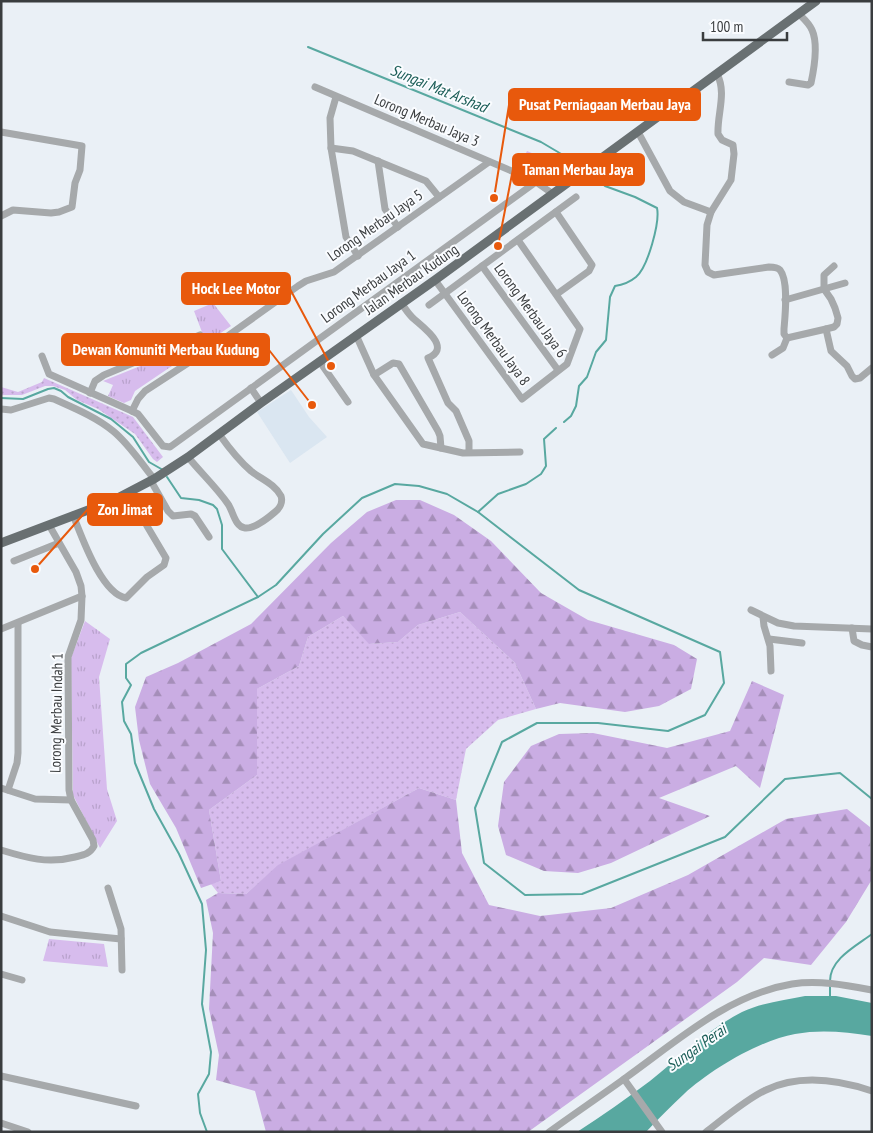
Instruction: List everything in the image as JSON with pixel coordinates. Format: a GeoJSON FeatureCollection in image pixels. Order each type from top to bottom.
{"type":"FeatureCollection","features":[{"type":"Feature","properties":{"kind":"main road","name":"Jalan Merbau Kudung"},"geometry":{"type":"LineString","coordinates":[[1,543],[130,492],[188,457],[435,280],[816,1]]}},
{"type":"Feature","properties":{"kind":"street"},"geometry":{"type":"LineString","coordinates":[[789,82],[808,85],[811,83],[814,62],[814,36],[812,29],[799,14]]}},
{"type":"Feature","properties":{"kind":"street"},"geometry":{"type":"LineString","coordinates":[[717,74],[721,82],[722,96],[718,134],[722,140],[733,145],[734,154],[731,180],[711,212],[707,225],[705,265],[708,272],[714,275],[755,268],[775,267],[780,270],[783,277],[785,300],[784,334],[787,338]]}},
{"type":"Feature","properties":{"kind":"street","name":"Lorong Merbau Jaya 3"},"geometry":{"type":"LineString","coordinates":[[315,87],[536,182],[553,194]]}},
{"type":"Feature","properties":{"kind":"street"},"geometry":{"type":"LineString","coordinates":[[336,97],[330,118],[331,148],[346,237],[358,256]]}},
{"type":"Feature","properties":{"kind":"street"},"geometry":{"type":"LineString","coordinates":[[1,132],[82,146],[80,170],[74,183],[72,208],[51,213],[13,210],[1,216]]}},
{"type":"Feature","properties":{"kind":"street"},"geometry":{"type":"LineString","coordinates":[[638,132],[670,191],[679,200],[711,212]]}},
{"type":"Feature","properties":{"kind":"street"},"geometry":{"type":"LineString","coordinates":[[331,148],[353,151],[426,181],[439,197]]}},
{"type":"Feature","properties":{"kind":"street"},"geometry":{"type":"LineString","coordinates":[[378,161],[386,209],[398,227]]}},
{"type":"Feature","properties":{"kind":"street","name":"Lorong Merbau Jaya 5"},"geometry":{"type":"LineString","coordinates":[[132,411],[138,399],[145,391],[208,350],[298,286],[306,281],[334,272],[489,162]]}},
{"type":"Feature","properties":{"kind":"street","name":"Lorong Merbau Jaya 1"},"geometry":{"type":"LineString","coordinates":[[132,411],[138,414],[163,446],[170,447],[558,166]]}},
{"type":"Feature","properties":{"kind":"street"},"geometry":{"type":"LineString","coordinates":[[428,305],[576,197]]}},
{"type":"Feature","properties":{"kind":"street"},"geometry":{"type":"LineString","coordinates":[[556,212],[592,265],[588,271],[557,294]]}},
{"type":"Feature","properties":{"kind":"street"},"geometry":{"type":"LineString","coordinates":[[518,240],[580,327],[580,333],[567,364],[558,370]]}},
{"type":"Feature","properties":{"kind":"street","name":"Lorong Merbau Jaya 6"},"geometry":{"type":"LineString","coordinates":[[482,266],[558,370]]}},
{"type":"Feature","properties":{"kind":"street"},"geometry":{"type":"LineString","coordinates":[[787,338],[834,327],[838,318],[831,299],[824,289],[824,275],[834,266]]}},
{"type":"Feature","properties":{"kind":"street","name":"Lorong Merbau Jaya 8"},"geometry":{"type":"LineString","coordinates":[[435,280],[522,399],[558,370]]}},
{"type":"Feature","properties":{"kind":"street"},"geometry":{"type":"LineString","coordinates":[[785,300],[845,283]]}},
{"type":"Feature","properties":{"kind":"street"},"geometry":{"type":"LineString","coordinates":[[401,303],[412,317],[428,331],[436,343],[438,352],[428,358],[448,403],[456,411],[460,420],[469,441],[469,452]]}},
{"type":"Feature","properties":{"kind":"street"},"geometry":{"type":"LineString","coordinates":[[826,329],[830,351],[847,366],[855,379],[860,378],[872,368]]}},
{"type":"Feature","properties":{"kind":"street"},"geometry":{"type":"LineString","coordinates":[[90,393],[95,382],[104,375],[200,335]]}},
{"type":"Feature","properties":{"kind":"street"},"geometry":{"type":"LineString","coordinates":[[356,335],[374,375],[420,441],[426,445],[463,453],[520,452]]}},
{"type":"Feature","properties":{"kind":"street"},"geometry":{"type":"LineString","coordinates":[[772,355],[783,348],[787,338]]}},
{"type":"Feature","properties":{"kind":"street"},"geometry":{"type":"LineString","coordinates":[[42,356],[49,374],[132,411]]}},
{"type":"Feature","properties":{"kind":"street"},"geometry":{"type":"LineString","coordinates":[[320,362],[348,402]]}},
{"type":"Feature","properties":{"kind":"street"},"geometry":{"type":"LineString","coordinates":[[374,375],[394,363],[399,364],[438,431],[441,448]]}},
{"type":"Feature","properties":{"kind":"street"},"geometry":{"type":"LineString","coordinates":[[251,388],[261,403]]}},
{"type":"Feature","properties":{"kind":"street"},"geometry":{"type":"LineString","coordinates":[[1,409],[11,410],[49,398],[91,416],[113,431],[129,447],[152,480],[168,511],[173,516],[191,514],[195,516],[209,537]]}},
{"type":"Feature","properties":{"kind":"street"},"geometry":{"type":"LineString","coordinates":[[188,457],[228,504],[235,520],[242,527],[254,526],[272,515],[281,505],[280,495],[274,487],[252,472],[235,456],[219,434]]}},
{"type":"Feature","properties":{"kind":"street"},"geometry":{"type":"LineString","coordinates":[[73,516],[92,558],[107,585],[121,597],[126,598],[147,577],[164,566],[166,558],[130,492]]}},
{"type":"Feature","properties":{"kind":"street","name":"Lorong Merbau Indah 1"},"geometry":{"type":"LineString","coordinates":[[1,850],[31,859],[53,861],[83,855],[90,852],[94,846],[93,840],[72,800],[69,790],[68,657],[81,620],[81,586],[76,572],[49,524]]}},
{"type":"Feature","properties":{"kind":"street"},"geometry":{"type":"LineString","coordinates":[[14,561],[59,543]]}},
{"type":"Feature","properties":{"kind":"street"},"geometry":{"type":"LineString","coordinates":[[1,629],[82,596]]}},
{"type":"Feature","properties":{"kind":"street"},"geometry":{"type":"LineString","coordinates":[[750,610],[778,623],[794,626],[872,629]]}},
{"type":"Feature","properties":{"kind":"street"},"geometry":{"type":"LineString","coordinates":[[763,617],[769,639],[771,671]]}},
{"type":"Feature","properties":{"kind":"street"},"geometry":{"type":"LineString","coordinates":[[18,623],[18,753],[17,763],[4,789],[35,800],[72,800]]}},
{"type":"Feature","properties":{"kind":"street"},"geometry":{"type":"LineString","coordinates":[[852,628],[854,642],[872,647]]}},
{"type":"Feature","properties":{"kind":"street"},"geometry":{"type":"LineString","coordinates":[[769,639],[802,643]]}},
{"type":"Feature","properties":{"kind":"street"},"geometry":{"type":"LineString","coordinates":[[108,888],[121,929],[122,970]]}},
{"type":"Feature","properties":{"kind":"street"},"geometry":{"type":"LineString","coordinates":[[1,916],[50,932],[121,939]]}},
{"type":"Feature","properties":{"kind":"street"},"geometry":{"type":"LineString","coordinates":[[1,974],[22,980]]}},
{"type":"Feature","properties":{"kind":"street"},"geometry":{"type":"LineString","coordinates":[[549,1132],[722,1009],[762,992],[792,984],[838,984],[872,990]]}},
{"type":"Feature","properties":{"kind":"street"},"geometry":{"type":"LineString","coordinates":[[1,1076],[136,1106]]}},
{"type":"Feature","properties":{"kind":"street"},"geometry":{"type":"LineString","coordinates":[[624,1079],[662,1132]]}},
{"type":"Feature","properties":{"kind":"street"},"geometry":{"type":"LineString","coordinates":[[706,1132],[764,1090],[790,1081],[825,1081],[872,1091]]}},
{"type":"Feature","properties":{"kind":"street"},"geometry":{"type":"LineString","coordinates":[[1,1123],[28,1132]]}},
{"type":"Feature","properties":{"kind":"shaded area"},"geometry":{"type":"Polygon","coordinates":[[[291,390],[309,417],[327,437],[290,463],[257,412],[291,390]]]}},
{"type":"Feature","properties":{"kind":"green space"},"geometry":{"type":"Polygon","coordinates":[[[527,151],[553,162],[538,175],[518,169],[527,151]]]}},
{"type":"Feature","properties":{"kind":"green space"},"geometry":{"type":"Polygon","coordinates":[[[213,303],[231,326],[135,391],[131,400],[124,403],[108,396],[113,385],[103,381],[205,340],[194,311],[213,303]]]}},
{"type":"Feature","properties":{"kind":"green space"},"geometry":{"type":"Polygon","coordinates":[[[44,378],[133,417],[163,457],[157,462],[135,434],[98,409],[77,400],[65,390],[53,386],[45,386],[22,395],[1,395],[1,387],[18,392],[42,382],[44,378]]]}},
{"type":"Feature","properties":{"kind":"green space"},"geometry":{"type":"Polygon","coordinates":[[[396,500],[420,500],[454,515],[491,541],[541,593],[588,620],[674,645],[697,659],[691,689],[659,706],[625,712],[560,703],[536,709],[515,663],[460,612],[418,625],[398,642],[369,644],[343,616],[308,637],[299,666],[257,689],[257,775],[209,810],[221,881],[201,888],[176,828],[150,784],[139,740],[135,707],[146,677],[178,663],[251,624],[331,543],[367,512],[396,500]]]}},
{"type":"Feature","properties":{"kind":"green space"},"geometry":{"type":"Polygon","coordinates":[[[460,612],[515,663],[536,709],[498,720],[466,749],[456,800],[419,788],[279,865],[246,894],[218,893],[211,884],[221,881],[209,810],[257,775],[257,689],[299,666],[308,637],[343,616],[370,644],[398,642],[418,625],[460,612]]]}},
{"type":"Feature","properties":{"kind":"green space"},"geometry":{"type":"Polygon","coordinates":[[[85,621],[110,639],[99,677],[107,789],[117,821],[100,848],[73,795],[71,658],[85,621]]]}},
{"type":"Feature","properties":{"kind":"green space"},"geometry":{"type":"Polygon","coordinates":[[[752,681],[784,695],[760,788],[736,766],[659,798],[710,816],[611,863],[578,873],[544,871],[506,855],[498,826],[504,782],[531,746],[559,734],[593,733],[667,748],[730,731],[752,681]]]}},
{"type":"Feature","properties":{"kind":"green space"},"geometry":{"type":"Polygon","coordinates":[[[419,788],[456,800],[462,853],[489,905],[540,916],[611,908],[688,875],[786,819],[847,809],[870,827],[871,881],[846,922],[811,965],[764,958],[737,982],[528,1132],[266,1132],[255,1091],[216,1080],[219,1055],[209,1009],[213,933],[206,900],[218,893],[246,894],[278,865],[419,788]]]}},
{"type":"Feature","properties":{"kind":"green space"},"geometry":{"type":"Polygon","coordinates":[[[49,939],[104,944],[108,967],[43,961],[49,939]]]}},
{"type":"Feature","properties":{"kind":"water","name":"Sungai Perai"},"geometry":{"type":"Polygon","coordinates":[[[805,996],[836,996],[872,1003],[872,1036],[824,1031],[805,1032],[781,1037],[751,1049],[707,1075],[684,1094],[646,1132],[577,1132],[641,1088],[706,1035],[729,1019],[757,1006],[805,996]]]}},
{"type":"Feature","properties":{"kind":"waterway","name":"Sungai Mat Arshad"},"geometry":{"type":"LineString","coordinates":[[308,47],[541,142],[585,168]]}},
{"type":"Feature","properties":{"kind":"waterway","name":"Sungai Mat Arshad"},"geometry":{"type":"LineString","coordinates":[[564,422],[571,416],[576,406],[579,386],[587,377],[596,352],[606,340],[610,297],[615,286],[631,280],[640,272],[649,254],[657,223],[657,208],[635,197],[605,186],[589,171]]}},
{"type":"Feature","properties":{"kind":"waterway"},"geometry":{"type":"LineString","coordinates":[[1,398],[23,399],[54,388],[61,391],[68,397],[111,419],[133,437],[149,462],[163,470]]}},
{"type":"Feature","properties":{"kind":"waterway","name":"Sungai Mat Arshad"},"geometry":{"type":"LineString","coordinates":[[478,512],[498,494],[526,484],[541,474],[546,466],[544,439],[556,428]]}},
{"type":"Feature","properties":{"kind":"waterway"},"geometry":{"type":"LineString","coordinates":[[167,477],[181,498],[199,500],[213,505],[217,509],[222,525],[222,549],[258,597]]}},
{"type":"Feature","properties":{"kind":"waterway"},"geometry":{"type":"LineString","coordinates":[[207,1132],[200,1113],[198,1094],[209,1074],[211,1052],[202,1004],[206,950],[202,904],[179,854],[154,809],[135,763],[131,734],[124,721],[122,702],[131,685],[126,678],[126,664],[141,653],[258,597],[276,585],[323,534],[362,498],[395,484],[419,486],[447,494],[478,512],[579,590],[720,652],[724,683],[705,715],[668,731],[598,723],[537,723],[502,742],[475,808],[484,863],[525,895],[582,894],[725,837],[785,779],[840,773],[872,799]]}},
{"type":"Feature","properties":{"kind":"waterway"},"geometry":{"type":"LineString","coordinates":[[830,981],[831,973],[839,960],[872,934]]}},
{"type":"Feature","properties":{"kind":"waterway"},"geometry":{"type":"LineString","coordinates":[[830,985],[830,998]]}},
{"type":"Feature","properties":{"kind":"place","name":"Pusat Perniagaan Merbau Jaya"},"geometry":{"type":"Point","coordinates":[494,198]}},
{"type":"Feature","properties":{"kind":"place","name":"Taman Merbau Jaya"},"geometry":{"type":"Point","coordinates":[498,246]}},
{"type":"Feature","properties":{"kind":"place","name":"Hock Lee Motor"},"geometry":{"type":"Point","coordinates":[331,366]}},
{"type":"Feature","properties":{"kind":"place","name":"Dewan Komuniti Merbau Kudung"},"geometry":{"type":"Point","coordinates":[312,405]}},
{"type":"Feature","properties":{"kind":"place","name":"Zon Jimat"},"geometry":{"type":"Point","coordinates":[35,569]}}]}
